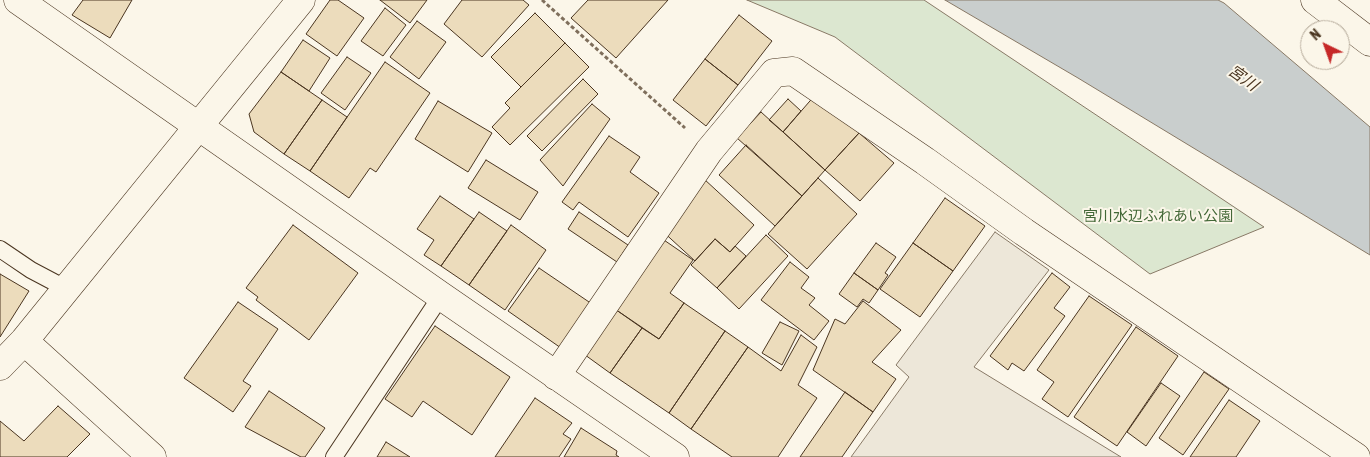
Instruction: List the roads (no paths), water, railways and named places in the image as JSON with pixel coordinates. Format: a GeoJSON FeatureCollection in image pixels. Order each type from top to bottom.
{"type":"FeatureCollection","features":[{"type":"Feature","properties":{"kind":"street"},"geometry":{"type":"LineString","coordinates":[[18,0],[675,457]]}},
{"type":"Feature","properties":{"kind":"street"},"geometry":{"type":"LineString","coordinates":[[0,366],[24,341],[67,289],[301,0]]}},
{"type":"Feature","properties":{"kind":"street"},"geometry":{"type":"LineString","coordinates":[[1315,0],[1370,42]]}},
{"type":"Feature","properties":{"kind":"street"},"geometry":{"type":"LineString","coordinates":[[556,376],[710,150],[774,73],[793,71],[925,161],[1024,232],[1356,457]]}},
{"type":"Feature","properties":{"kind":"street"},"geometry":{"type":"LineString","coordinates":[[24,341],[152,457]]}},
{"type":"Feature","properties":{"kind":"lane"},"geometry":{"type":"LineString","coordinates":[[0,249],[31,270],[67,289]]}},
{"type":"Feature","properties":{"kind":"lane"},"geometry":{"type":"LineString","coordinates":[[334,457],[441,296]]}},
{"type":"Feature","properties":{"kind":"water","name":"宮川"},"geometry":{"type":"Polygon","coordinates":[[[945,0],[1218,0],[1224,3],[1300,68],[1300,70],[1303,70],[1370,127],[1370,255],[1078,78],[945,0]]]}},
{"type":"Feature","properties":{"kind":"park label","name":"宮川水辺ふれあい公園"},"geometry":{"type":"Point","coordinates":[1158,216]}}]}
